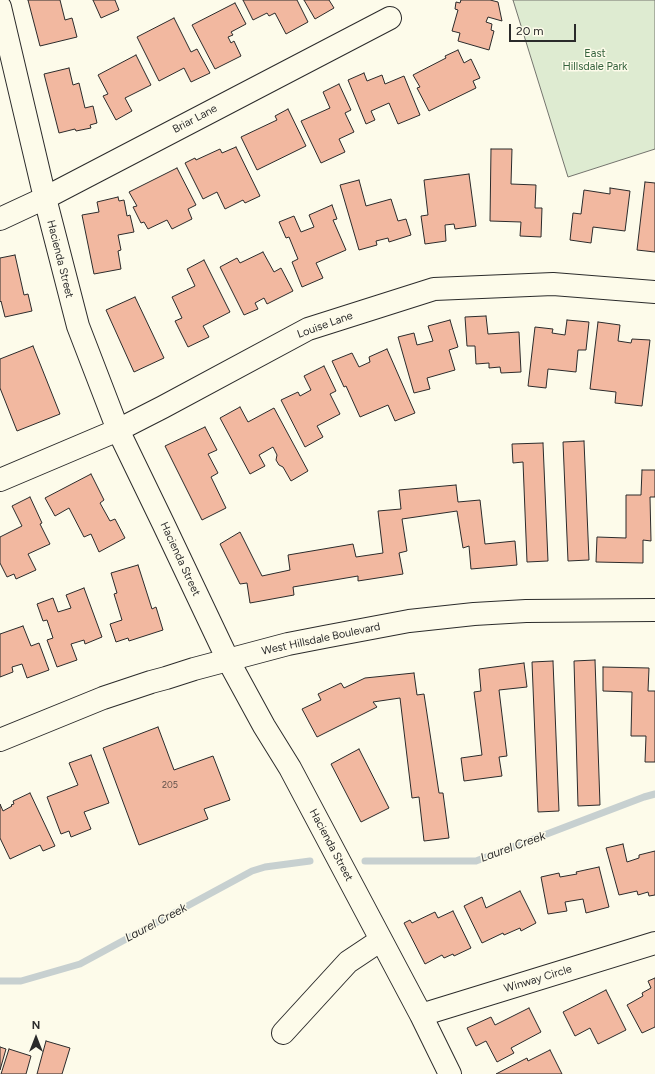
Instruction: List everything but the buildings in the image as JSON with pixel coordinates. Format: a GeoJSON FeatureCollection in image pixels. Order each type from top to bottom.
{"type":"FeatureCollection","features":[{"type":"Feature","properties":{"kind":"street","name":"Hacienda Street"},"geometry":{"type":"LineString","coordinates":[[0,8],[44,198],[78,326],[118,430],[228,660],[264,726],[290,768],[421,1015],[450,1074]]}},
{"type":"Feature","properties":{"kind":"street","name":"Briar Lane"},"geometry":{"type":"LineString","coordinates":[[0,219],[44,198],[390,18]]}},
{"type":"Feature","properties":{"kind":"street","name":"Louise Lane"},"geometry":{"type":"LineString","coordinates":[[0,480],[118,430],[308,329],[434,289],[553,284],[655,292]]}},
{"type":"Feature","properties":{"kind":"street","name":"West Hillsdale Boulevard"},"geometry":{"type":"LineString","coordinates":[[0,740],[59,715],[151,682],[288,644],[409,621],[474,614],[526,611],[655,610]]}},
{"type":"Feature","properties":{"kind":"street"},"geometry":{"type":"LineString","coordinates":[[283,1033],[348,962],[381,940]]}},
{"type":"Feature","properties":{"kind":"street","name":"Winway Circle"},"geometry":{"type":"LineString","coordinates":[[421,1015],[655,943]]}},
{"type":"Feature","properties":{"kind":"green space","name":"East Hillsdale Park"},"geometry":{"type":"Polygon","coordinates":[[[513,0],[655,0],[655,149],[568,177],[513,0]]]}},
{"type":"Feature","properties":{"kind":"waterway","name":"Laurel Creek"},"geometry":{"type":"LineString","coordinates":[[365,861],[476,861],[655,794]]}},
{"type":"Feature","properties":{"kind":"waterway","name":"Laurel Creek"},"geometry":{"type":"LineString","coordinates":[[0,981],[21,981],[80,964],[252,871],[265,867],[310,861]]}}]}
